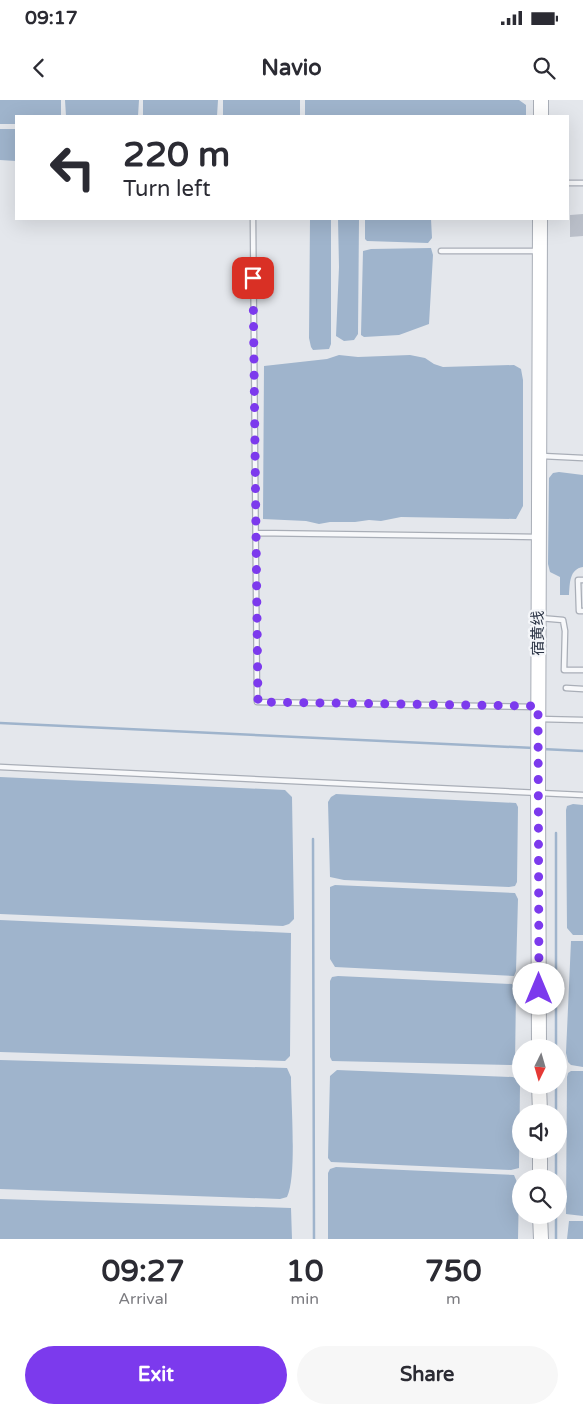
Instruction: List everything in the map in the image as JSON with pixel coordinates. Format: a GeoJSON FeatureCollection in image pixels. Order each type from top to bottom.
{"type":"FeatureCollection","features":[{"type":"Feature","properties":{"kind":"main road"},"geometry":{"type":"LineString","coordinates":[[541,100],[541,115]]}},
{"type":"Feature","properties":{"kind":"main road","name":"宿黄线"},"geometry":{"type":"LineString","coordinates":[[539,1039],[538,537],[540,220]]}},
{"type":"Feature","properties":{"kind":"main road"},"geometry":{"type":"LineString","coordinates":[[540,1224],[540,1239]]}},
{"type":"Feature","properties":{"kind":"lane"},"geometry":{"type":"LineString","coordinates":[[569,183],[583,183]]}},
{"type":"Feature","properties":{"kind":"lane"},"geometry":{"type":"LineString","coordinates":[[252,220],[258,702],[583,720]]}},
{"type":"Feature","properties":{"kind":"lane"},"geometry":{"type":"LineString","coordinates":[[442,251],[540,251]]}},
{"type":"Feature","properties":{"kind":"lane"},"geometry":{"type":"LineString","coordinates":[[539,456],[583,458]]}},
{"type":"Feature","properties":{"kind":"lane"},"geometry":{"type":"LineString","coordinates":[[256,533],[538,537]]}},
{"type":"Feature","properties":{"kind":"lane"},"geometry":{"type":"LineString","coordinates":[[583,580],[578,580],[579,611],[583,611]]}},
{"type":"Feature","properties":{"kind":"lane"},"geometry":{"type":"LineString","coordinates":[[538,618],[562,620],[565,630],[564,670],[583,670]]}},
{"type":"Feature","properties":{"kind":"lane"},"geometry":{"type":"LineString","coordinates":[[566,688],[583,689]]}},
{"type":"Feature","properties":{"kind":"lane"},"geometry":{"type":"LineString","coordinates":[[0,767],[583,796]]}},
{"type":"Feature","properties":{"kind":"water"},"geometry":{"type":"Polygon","coordinates":[[[0,100],[61,100],[61,115],[15,115],[15,124],[0,124],[0,100]]]}},
{"type":"Feature","properties":{"kind":"water"},"geometry":{"type":"Polygon","coordinates":[[[65,100],[139,100],[138,115],[66,115],[65,100]]]}},
{"type":"Feature","properties":{"kind":"water"},"geometry":{"type":"Polygon","coordinates":[[[143,100],[218,100],[217,115],[143,115],[143,100]]]}},
{"type":"Feature","properties":{"kind":"water"},"geometry":{"type":"Polygon","coordinates":[[[223,100],[300,100],[300,115],[223,115],[223,100]]]}},
{"type":"Feature","properties":{"kind":"water"},"geometry":{"type":"Polygon","coordinates":[[[305,100],[519,100],[526,105],[526,115],[305,115],[305,100]]]}},
{"type":"Feature","properties":{"kind":"water"},"geometry":{"type":"Polygon","coordinates":[[[0,129],[15,129],[15,161],[0,160],[0,129]]]}},
{"type":"Feature","properties":{"kind":"water"},"geometry":{"type":"Polygon","coordinates":[[[310,220],[331,220],[331,344],[329,349],[313,350],[309,338],[310,220]]]}},
{"type":"Feature","properties":{"kind":"water"},"geometry":{"type":"Polygon","coordinates":[[[338,220],[359,220],[358,334],[354,340],[344,341],[336,336],[339,267],[338,220]]]}},
{"type":"Feature","properties":{"kind":"water"},"geometry":{"type":"Polygon","coordinates":[[[365,220],[431,220],[432,238],[428,243],[367,241],[365,239],[365,220]]]}},
{"type":"Feature","properties":{"kind":"water"},"geometry":{"type":"Polygon","coordinates":[[[431,248],[433,255],[429,324],[399,335],[364,337],[361,335],[363,251],[371,249],[431,248]]]}},
{"type":"Feature","properties":{"kind":"water"},"geometry":{"type":"Polygon","coordinates":[[[339,355],[358,357],[410,355],[425,358],[443,367],[514,365],[521,369],[523,380],[523,506],[516,519],[401,517],[381,521],[369,520],[319,524],[306,521],[263,519],[264,366],[327,359],[339,355]]]}},
{"type":"Feature","properties":{"kind":"water"},"geometry":{"type":"Polygon","coordinates":[[[553,473],[583,475],[583,567],[578,568],[573,574],[569,595],[560,595],[560,577],[550,572],[548,564],[549,478],[553,473]]]}},
{"type":"Feature","properties":{"kind":"water"},"geometry":{"type":"Polygon","coordinates":[[[0,777],[285,790],[292,797],[294,919],[289,924],[283,926],[0,914],[0,777]]]}},
{"type":"Feature","properties":{"kind":"water"},"geometry":{"type":"Polygon","coordinates":[[[336,794],[516,803],[518,807],[517,882],[515,886],[344,880],[330,877],[328,802],[336,794]]]}},
{"type":"Feature","properties":{"kind":"water"},"geometry":{"type":"Polygon","coordinates":[[[573,804],[583,805],[583,935],[573,935],[567,928],[566,810],[567,806],[573,804]]]}},
{"type":"Feature","properties":{"kind":"water"},"geometry":{"type":"Polygon","coordinates":[[[335,885],[515,893],[518,899],[516,971],[514,976],[335,967],[330,959],[330,887],[335,885]]]}},
{"type":"Feature","properties":{"kind":"water"},"geometry":{"type":"Polygon","coordinates":[[[0,920],[291,933],[290,1056],[285,1061],[0,1052],[0,920]]]}},
{"type":"Feature","properties":{"kind":"water"},"geometry":{"type":"Polygon","coordinates":[[[571,941],[583,941],[583,1067],[571,1065],[568,1062],[567,1039],[571,941]]]}},
{"type":"Feature","properties":{"kind":"water"},"geometry":{"type":"Polygon","coordinates":[[[332,977],[512,984],[516,991],[515,1039],[512,1039],[512,1065],[332,1061],[330,1057],[330,981],[332,977]]]}},
{"type":"Feature","properties":{"kind":"water"},"geometry":{"type":"Polygon","coordinates":[[[0,1060],[287,1068],[291,1077],[293,1157],[287,1197],[280,1199],[0,1189],[0,1060]]]}},
{"type":"Feature","properties":{"kind":"water"},"geometry":{"type":"Polygon","coordinates":[[[337,1070],[512,1077],[512,1094],[520,1094],[520,1104],[512,1104],[512,1159],[519,1159],[519,1168],[511,1170],[331,1162],[328,1158],[330,1076],[337,1070]]]}},
{"type":"Feature","properties":{"kind":"water"},"geometry":{"type":"Polygon","coordinates":[[[571,1071],[583,1071],[583,1216],[567,1214],[568,1073],[571,1071]]]}},
{"type":"Feature","properties":{"kind":"water"},"geometry":{"type":"Polygon","coordinates":[[[336,1167],[512,1175],[512,1224],[518,1224],[518,1239],[328,1239],[328,1173],[330,1169],[336,1167]]]}},
{"type":"Feature","properties":{"kind":"water"},"geometry":{"type":"Polygon","coordinates":[[[0,1199],[291,1208],[292,1239],[0,1239],[0,1199]]]}},
{"type":"Feature","properties":{"kind":"water"},"geometry":{"type":"Polygon","coordinates":[[[569,1221],[583,1221],[583,1239],[567,1239],[569,1221]]]}},
{"type":"Feature","properties":{"kind":"building"},"geometry":{"type":"Polygon","coordinates":[[[583,214],[583,236],[570,237],[570,215],[583,214]]]}},
{"type":"Feature","properties":{"kind":"waterway"},"geometry":{"type":"LineString","coordinates":[[0,723],[534,748]]}},
{"type":"Feature","properties":{"kind":"waterway"},"geometry":{"type":"LineString","coordinates":[[542,749],[583,751]]}},
{"type":"Feature","properties":{"kind":"waterway"},"geometry":{"type":"LineString","coordinates":[[556,833],[556,1039]]}},
{"type":"Feature","properties":{"kind":"waterway"},"geometry":{"type":"LineString","coordinates":[[313,839],[314,1239]]}},
{"type":"Feature","properties":{"kind":"waterway"},"geometry":{"type":"LineString","coordinates":[[556,1094],[556,1104]]}},
{"type":"Feature","properties":{"kind":"waterway"},"geometry":{"type":"LineString","coordinates":[[556,1159],[556,1169]]}},
{"type":"Feature","properties":{"kind":"waterway"},"geometry":{"type":"LineString","coordinates":[[556,1224],[556,1239]]}},
{"type":"Feature","properties":{"kind":"route"},"geometry":{"type":"LineString","coordinates":[[253,278],[258,702],[538,706],[539,989]]}}]}
